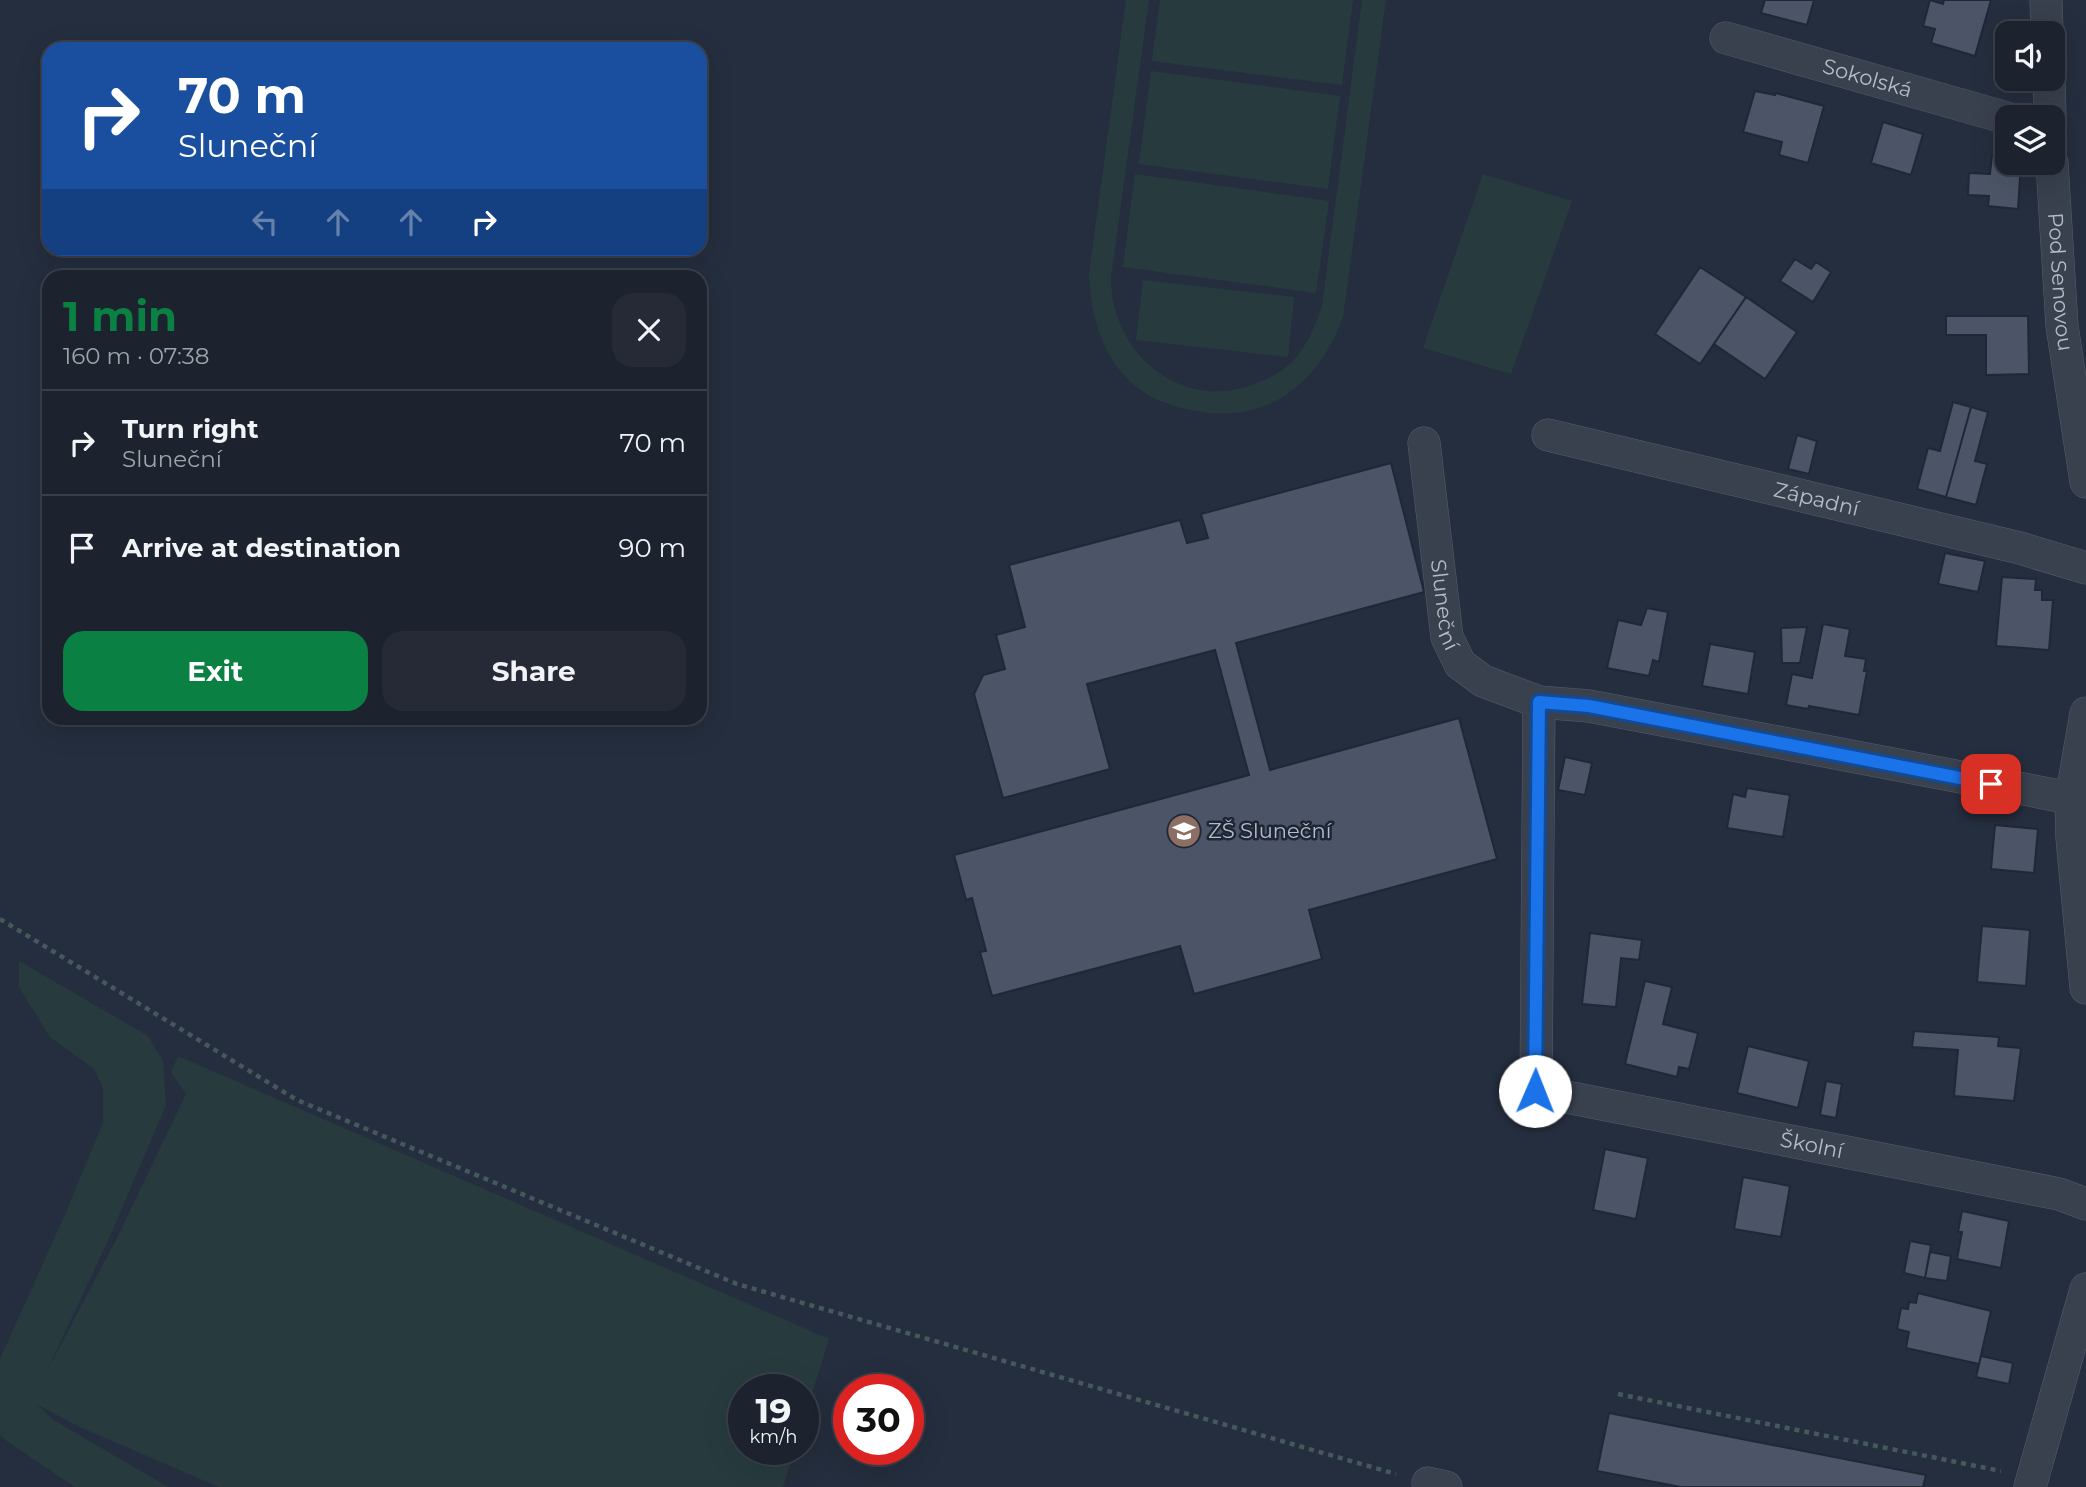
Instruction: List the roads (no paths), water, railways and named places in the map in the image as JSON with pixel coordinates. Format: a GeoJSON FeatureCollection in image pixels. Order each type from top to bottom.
{"type":"FeatureCollection","features":[{"type":"Feature","properties":{"kind":"street"},"geometry":{"type":"LineString","coordinates":[[2046,0],[2047,21]]}},
{"type":"Feature","properties":{"kind":"street","name":"Sokolská"},"geometry":{"type":"LineString","coordinates":[[1726,38],[1995,115]]}},
{"type":"Feature","properties":{"kind":"street","name":"Pod Senovou"},"geometry":{"type":"LineString","coordinates":[[2053,175],[2062,326],[2086,482]]}},
{"type":"Feature","properties":{"kind":"street","name":"Západní"},"geometry":{"type":"LineString","coordinates":[[1548,435],[2020,548],[2086,568]]}},
{"type":"Feature","properties":{"kind":"street","name":"Sluneční"},"geometry":{"type":"LineString","coordinates":[[1424,443],[1447,637],[1460,664],[1483,681],[1539,702],[1589,706],[2079,800]]}},
{"type":"Feature","properties":{"kind":"street","name":"Školní"},"geometry":{"type":"LineString","coordinates":[[1539,702],[1535,1091],[2059,1194],[2086,1204]]}},
{"type":"Feature","properties":{"kind":"street"},"geometry":{"type":"LineString","coordinates":[[2086,713],[2079,800],[2072,838],[2086,988]]}},
{"type":"Feature","properties":{"kind":"street"},"geometry":{"type":"LineString","coordinates":[[2032,1482],[2086,1289]]}},
{"type":"Feature","properties":{"kind":"place","name":"ZŠ Sluneční"},"geometry":{"type":"Point","coordinates":[1184,831]}}]}
